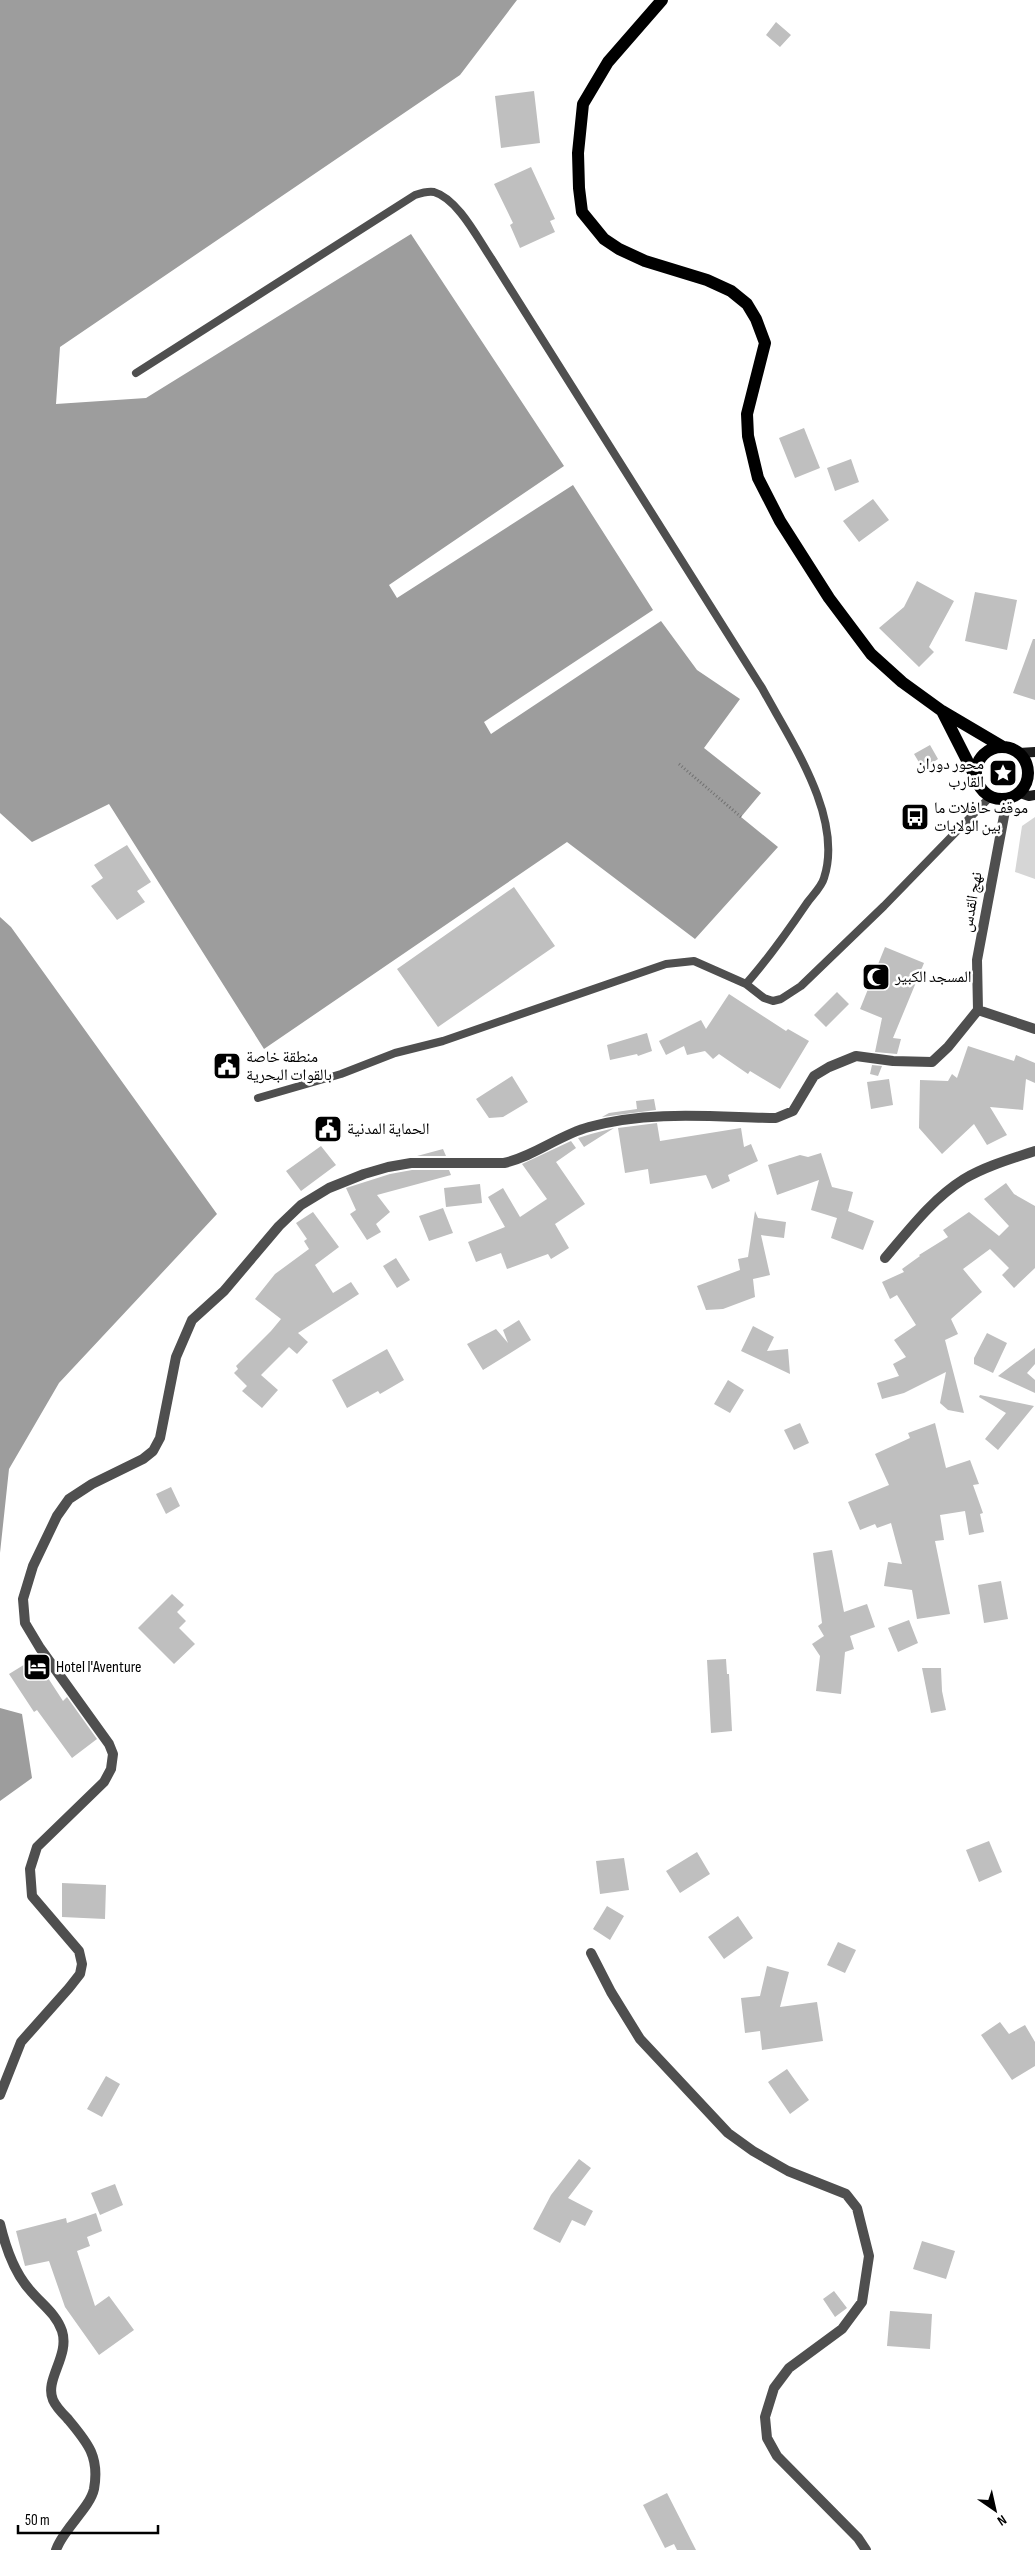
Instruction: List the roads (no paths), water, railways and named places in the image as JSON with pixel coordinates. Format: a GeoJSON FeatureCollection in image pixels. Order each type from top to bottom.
{"type":"FeatureCollection","features":[{"type":"Feature","properties":{"kind":"main road"},"geometry":{"type":"LineString","coordinates":[[662,0],[608,62],[583,104],[578,153],[578,188],[582,212],[604,239],[619,249],[646,261],[707,280],[731,291],[747,304],[756,319],[765,344],[747,414],[748,436],[758,478],[780,521],[820,584],[871,654],[902,682],[942,711],[1003,747],[1020,753],[1035,752]]}},
{"type":"Feature","properties":{"kind":"main road"},"geometry":{"type":"LineString","coordinates":[[942,711],[978,785],[990,797],[1007,800],[1020,793],[1026,786],[1028,768],[1020,753]]}},
{"type":"Feature","properties":{"kind":"main road"},"geometry":{"type":"LineString","coordinates":[[975,776],[976,767],[986,752],[1003,747]]}},
{"type":"Feature","properties":{"kind":"main road"},"geometry":{"type":"LineString","coordinates":[[1020,793],[1029,796],[1035,795]]}},
{"type":"Feature","properties":{"kind":"street","name":"نهج القدس"},"geometry":{"type":"LineString","coordinates":[[978,1010],[977,960],[1007,800]]}},
{"type":"Feature","properties":{"kind":"street"},"geometry":{"type":"LineString","coordinates":[[0,2095],[21,2042],[80,1974],[82,1964],[79,1950],[32,1896],[30,1869],[37,1847],[104,1782],[111,1769],[113,1754],[101,1730],[40,1648],[25,1623],[22,1599],[33,1566],[57,1516],[69,1499],[92,1484],[143,1459],[152,1451],[160,1438],[176,1357],[192,1320],[224,1291],[279,1226],[301,1205],[329,1188],[364,1174],[411,1163],[504,1162],[518,1160],[587,1127],[648,1115],[776,1118],[792,1111],[814,1076],[829,1067],[856,1056],[893,1062],[932,1062],[948,1047],[978,1010],[1035,1030]]}},
{"type":"Feature","properties":{"kind":"street"},"geometry":{"type":"LineString","coordinates":[[885,1258],[934,1204],[963,1180],[991,1166],[1035,1151]]}},
{"type":"Feature","properties":{"kind":"street"},"geometry":{"type":"LineString","coordinates":[[591,1953],[611,1992],[644,2044],[728,2133],[753,2151],[788,2171],[846,2194],[858,2208],[869,2256],[862,2302],[842,2328],[789,2368],[774,2388],[765,2417],[767,2438],[777,2456],[858,2538],[866,2550]]}},
{"type":"Feature","properties":{"kind":"street"},"geometry":{"type":"LineString","coordinates":[[0,2224],[21,2279],[50,2310],[62,2330],[64,2346],[51,2387],[52,2398],[89,2445],[95,2460],[94,2490],[88,2503],[78,2514],[56,2550]]}},
{"type":"Feature","properties":{"kind":"lane"},"geometry":{"type":"LineString","coordinates":[[136,373],[415,195],[432,192],[442,195],[452,204],[496,267],[762,688],[799,756],[821,802],[829,846],[824,879],[769,957],[746,984]]}},
{"type":"Feature","properties":{"kind":"lane"},"geometry":{"type":"LineString","coordinates":[[258,1098],[341,1074],[395,1053],[443,1041],[666,964],[694,962],[746,984],[764,998],[773,1001],[801,986],[884,906],[990,797]]}},
{"type":"Feature","properties":{"kind":"place","name":"محور دوران القارب"},"geometry":{"type":"Point","coordinates":[1003,773]}},
{"type":"Feature","properties":{"kind":"place","name":"موقف حافلات ما بين الولايات"},"geometry":{"type":"Point","coordinates":[915,817]}},
{"type":"Feature","properties":{"kind":"place","name":"المسجد الكبير"},"geometry":{"type":"Point","coordinates":[876,977]}},
{"type":"Feature","properties":{"kind":"place","name":"منطقة خاصة بالقوات البحرية"},"geometry":{"type":"Point","coordinates":[227,1066]}},
{"type":"Feature","properties":{"kind":"place","name":"الحماية المدنية"},"geometry":{"type":"Point","coordinates":[328,1129]}},
{"type":"Feature","properties":{"kind":"place","name":"Hotel l'Aventure"},"geometry":{"type":"Point","coordinates":[37,1667]}}]}
